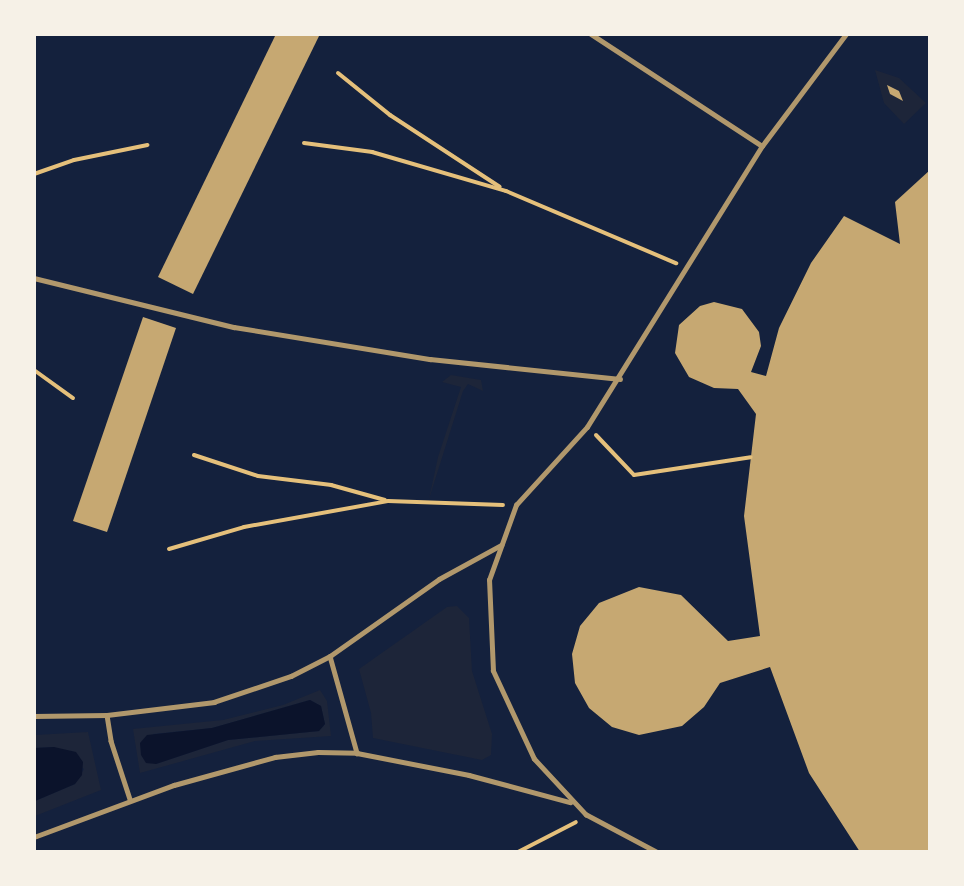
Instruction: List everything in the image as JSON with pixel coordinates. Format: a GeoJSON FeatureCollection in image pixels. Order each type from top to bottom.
{"type":"FeatureCollection","features":[{"type":"Feature","properties":{"kind":"lane"},"geometry":{"type":"LineString","coordinates":[[591,34],[762,146]]}},
{"type":"Feature","properties":{"kind":"lane"},"geometry":{"type":"LineString","coordinates":[[656,852],[586,814],[570,802],[534,759],[493,671],[489,580],[516,505],[587,427],[620,379],[685,267],[762,146],[846,34]]}},
{"type":"Feature","properties":{"kind":"lane"},"geometry":{"type":"LineString","coordinates":[[34,278],[234,327],[442,360],[620,379]]}},
{"type":"Feature","properties":{"kind":"lane"},"geometry":{"type":"LineString","coordinates":[[34,716],[107,715],[214,702],[291,676],[330,656],[439,579],[501,545]]}},
{"type":"Feature","properties":{"kind":"lane"},"geometry":{"type":"LineString","coordinates":[[330,656],[357,753]]}},
{"type":"Feature","properties":{"kind":"lane"},"geometry":{"type":"LineString","coordinates":[[107,715],[111,741],[130,799]]}},
{"type":"Feature","properties":{"kind":"lane"},"geometry":{"type":"LineString","coordinates":[[34,837],[130,799],[275,757],[318,752],[357,753],[469,775],[570,802]]}},
{"type":"Feature","properties":{"kind":"path"},"geometry":{"type":"LineString","coordinates":[[338,73],[390,115],[506,191]]}},
{"type":"Feature","properties":{"kind":"path"},"geometry":{"type":"LineString","coordinates":[[304,143],[372,152],[506,191],[685,267]]}},
{"type":"Feature","properties":{"kind":"path"},"geometry":{"type":"LineString","coordinates":[[34,174],[74,160],[147,145]]}},
{"type":"Feature","properties":{"kind":"path"},"geometry":{"type":"LineString","coordinates":[[34,370],[73,398]]}},
{"type":"Feature","properties":{"kind":"path"},"geometry":{"type":"LineString","coordinates":[[587,427],[634,475],[751,457]]}},
{"type":"Feature","properties":{"kind":"path"},"geometry":{"type":"LineString","coordinates":[[194,455],[258,476],[331,485],[388,501]]}},
{"type":"Feature","properties":{"kind":"path"},"geometry":{"type":"LineString","coordinates":[[169,549],[244,527],[388,501],[516,505]]}},
{"type":"Feature","properties":{"kind":"path"},"geometry":{"type":"LineString","coordinates":[[518,852],[558,834],[586,814]]}},
{"type":"Feature","properties":{"kind":"shaded area"},"geometry":{"type":"Polygon","coordinates":[[[875,70],[899,78],[926,103],[904,124],[884,103],[875,70]]]}},
{"type":"Feature","properties":{"kind":"shaded area"},"geometry":{"type":"Polygon","coordinates":[[[451,375],[481,380],[483,391],[468,384],[463,391],[429,499],[438,457],[461,387],[442,382],[451,375]]]}},
{"type":"Feature","properties":{"kind":"shaded area"},"geometry":{"type":"Polygon","coordinates":[[[457,606],[469,618],[472,671],[492,734],[491,755],[482,760],[373,738],[371,713],[359,669],[447,607],[457,606]]]}},
{"type":"Feature","properties":{"kind":"shaded area"},"geometry":{"type":"Polygon","coordinates":[[[320,690],[327,701],[331,736],[255,741],[140,773],[133,729],[223,720],[283,705],[320,690]],[[310,700],[212,728],[153,734],[156,764],[228,740],[319,731],[325,724],[321,706],[310,700]]]}},
{"type":"Feature","properties":{"kind":"shaded area"},"geometry":{"type":"Polygon","coordinates":[[[310,700],[321,706],[325,724],[319,731],[228,740],[156,764],[146,763],[141,755],[140,743],[147,735],[212,728],[310,700]]]}},
{"type":"Feature","properties":{"kind":"shaded area"},"geometry":{"type":"Polygon","coordinates":[[[88,732],[101,790],[35,816],[35,801],[75,784],[84,769],[54,747],[35,748],[35,735],[88,732]]]}},
{"type":"Feature","properties":{"kind":"shaded area"},"geometry":{"type":"Polygon","coordinates":[[[54,747],[76,752],[83,762],[82,775],[75,784],[35,801],[35,748],[54,747]]]}},
{"type":"Feature","properties":{"kind":"building"},"geometry":{"type":"Polygon","coordinates":[[[276,34],[320,34],[193,294],[158,277],[276,34]]]}},
{"type":"Feature","properties":{"kind":"building"},"geometry":{"type":"Polygon","coordinates":[[[887,85],[899,91],[903,101],[890,94],[887,85]]]}},
{"type":"Feature","properties":{"kind":"building"},"geometry":{"type":"Polygon","coordinates":[[[930,170],[930,852],[860,852],[809,773],[770,667],[720,683],[704,707],[682,726],[639,735],[612,727],[589,708],[575,683],[572,654],[580,626],[599,603],[639,587],[681,595],[728,641],[760,636],[744,516],[756,414],[738,389],[714,388],[689,377],[675,353],[679,325],[700,306],[714,302],[742,309],[759,332],[761,346],[751,372],[766,376],[779,328],[811,263],[844,216],[900,244],[895,202],[930,170]]]}},
{"type":"Feature","properties":{"kind":"building"},"geometry":{"type":"Polygon","coordinates":[[[143,317],[176,328],[107,532],[73,521],[143,317]]]}}]}
